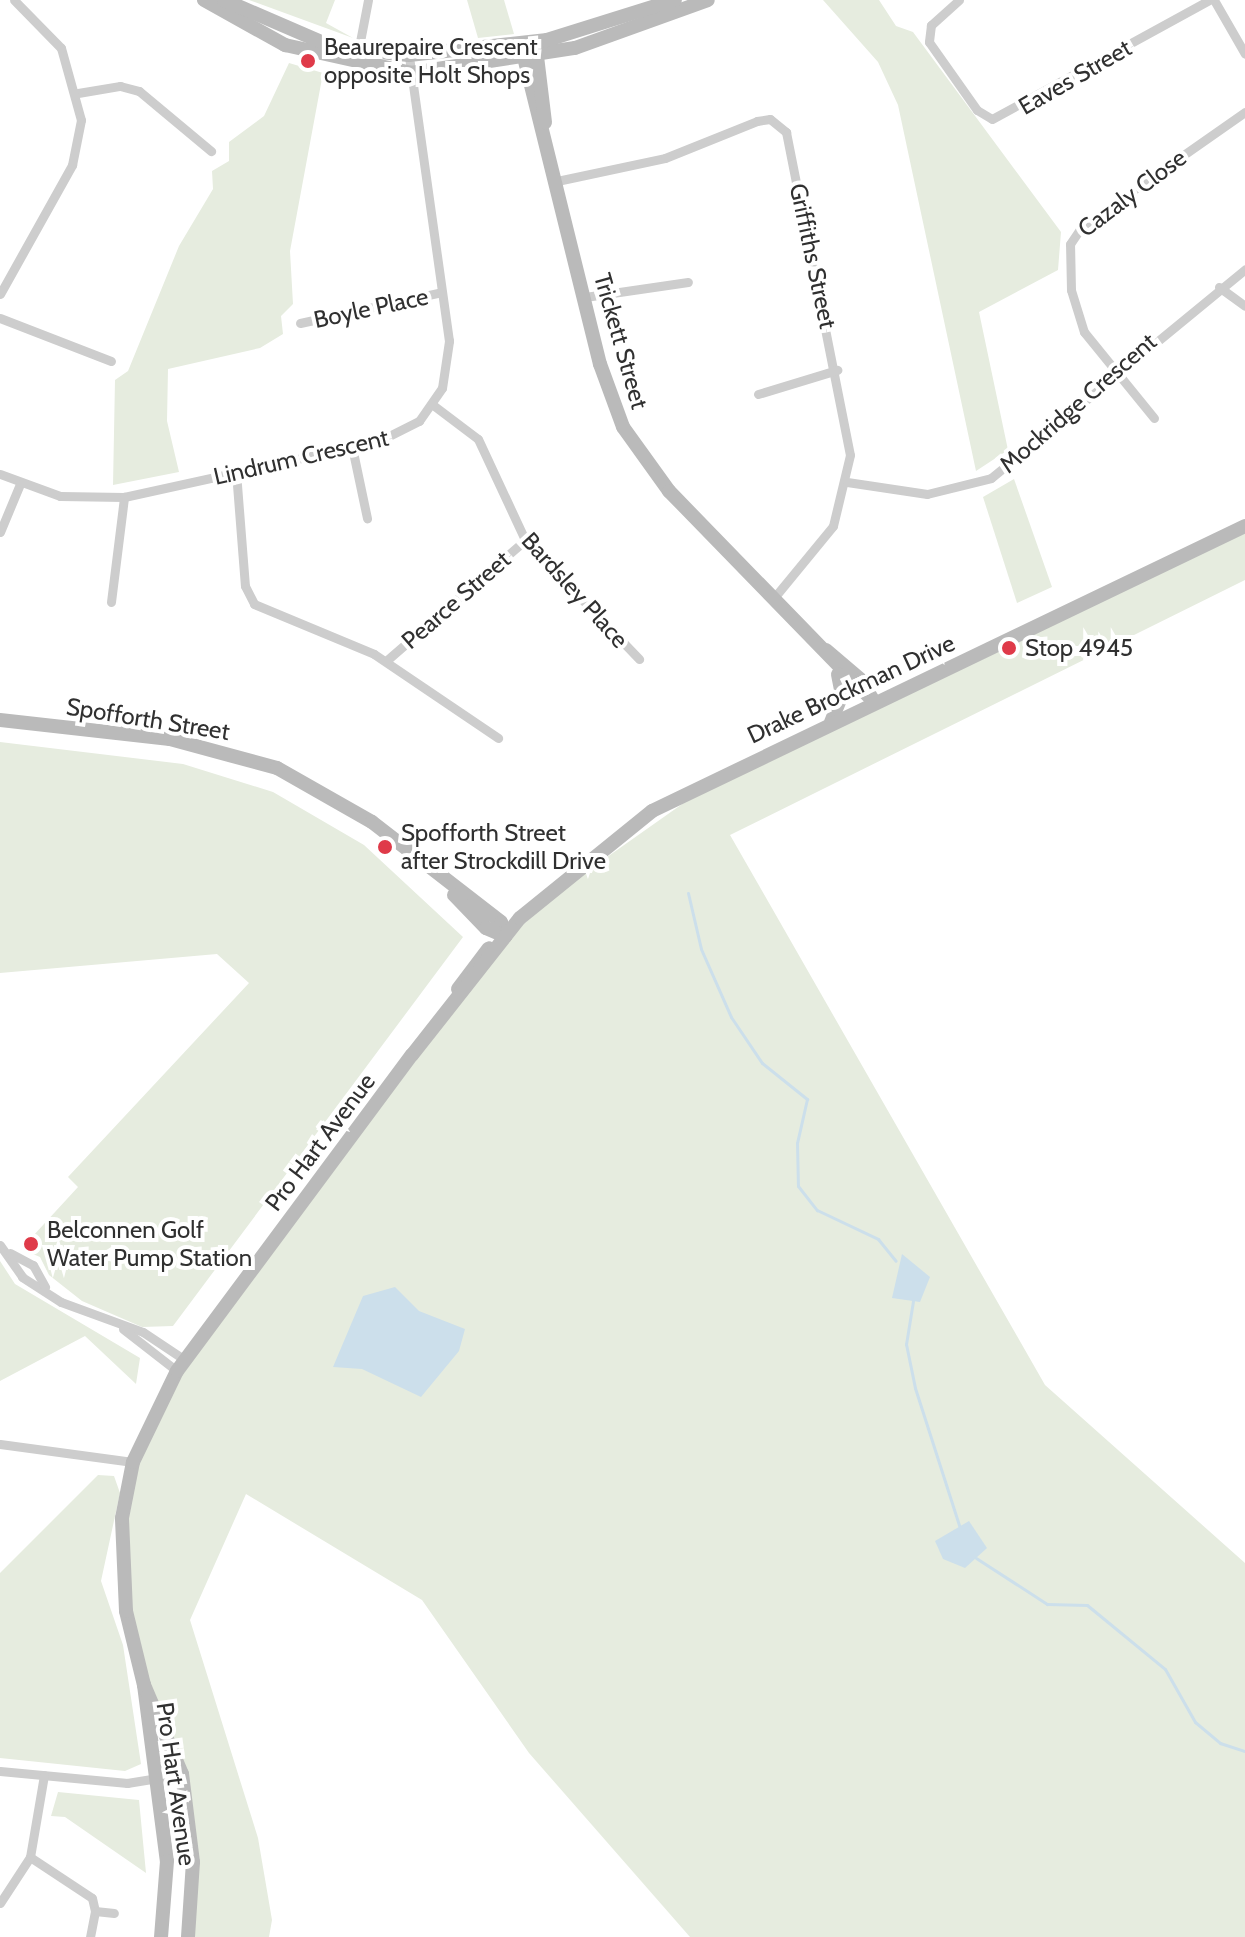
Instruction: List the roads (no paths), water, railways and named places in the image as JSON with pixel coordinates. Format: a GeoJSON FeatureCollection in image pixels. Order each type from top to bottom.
{"type":"FeatureCollection","features":[{"type":"Feature","properties":{"kind":"street"},"geometry":{"type":"LineString","coordinates":[[0,294],[72,165],[78,93],[57,41],[14,0]]}},
{"type":"Feature","properties":{"kind":"street"},"geometry":{"type":"LineString","coordinates":[[204,0],[264,36],[411,73],[529,50],[650,12],[708,0]]}},
{"type":"Feature","properties":{"kind":"street"},"geometry":{"type":"LineString","coordinates":[[224,0],[357,57],[529,50]]}},
{"type":"Feature","properties":{"kind":"street"},"geometry":{"type":"LineString","coordinates":[[357,57],[368,0]]}},
{"type":"Feature","properties":{"kind":"street"},"geometry":{"type":"LineString","coordinates":[[650,12],[675,0]]}},
{"type":"Feature","properties":{"kind":"street","name":"Eaves Street"},"geometry":{"type":"LineString","coordinates":[[959,0],[931,25],[929,42],[977,110],[992,119],[1212,0]]}},
{"type":"Feature","properties":{"kind":"street"},"geometry":{"type":"LineString","coordinates":[[1212,0],[1245,54]]}},
{"type":"Feature","properties":{"kind":"street","name":"Trickett Street"},"geometry":{"type":"LineString","coordinates":[[529,50],[544,126],[610,397],[641,456],[773,599],[874,702]]}},
{"type":"Feature","properties":{"kind":"street","name":"Lindrum Crescent"},"geometry":{"type":"LineString","coordinates":[[0,474],[20,484],[76,499],[124,497],[352,447],[401,433],[433,405],[449,362],[409,55]]}},
{"type":"Feature","properties":{"kind":"street"},"geometry":{"type":"LineString","coordinates":[[78,93],[120,86],[139,91],[211,151]]}},
{"type":"Feature","properties":{"kind":"street","name":"Cazaly Close"},"geometry":{"type":"LineString","coordinates":[[1154,418],[1113,373],[1078,320],[1073,236],[1245,112]]}},
{"type":"Feature","properties":{"kind":"street","name":"Griffiths Street"},"geometry":{"type":"LineString","coordinates":[[557,181],[637,166],[757,121],[777,122],[788,137],[849,435],[847,482],[825,540],[773,599]]}},
{"type":"Feature","properties":{"kind":"street","name":"Mockridge Crescent"},"geometry":{"type":"LineString","coordinates":[[847,482],[927,494],[982,482],[1245,269]]}},
{"type":"Feature","properties":{"kind":"street"},"geometry":{"type":"LineString","coordinates":[[585,297],[688,282]]}},
{"type":"Feature","properties":{"kind":"street"},"geometry":{"type":"LineString","coordinates":[[1219,287],[1245,306]]}},
{"type":"Feature","properties":{"kind":"street","name":"Boyle Place"},"geometry":{"type":"LineString","coordinates":[[300,323],[442,292]]}},
{"type":"Feature","properties":{"kind":"street"},"geometry":{"type":"LineString","coordinates":[[0,318],[111,361]]}},
{"type":"Feature","properties":{"kind":"street"},"geometry":{"type":"LineString","coordinates":[[758,394],[837,370]]}},
{"type":"Feature","properties":{"kind":"street","name":"Bardsley Place"},"geometry":{"type":"LineString","coordinates":[[433,405],[478,439],[525,540],[639,659]]}},
{"type":"Feature","properties":{"kind":"street"},"geometry":{"type":"LineString","coordinates":[[352,447],[367,518]]}},
{"type":"Feature","properties":{"kind":"street"},"geometry":{"type":"LineString","coordinates":[[236,472],[245,586],[254,604],[386,661],[498,738]]}},
{"type":"Feature","properties":{"kind":"street"},"geometry":{"type":"LineString","coordinates":[[0,532],[20,484]]}},
{"type":"Feature","properties":{"kind":"street"},"geometry":{"type":"LineString","coordinates":[[111,602],[124,497]]}},
{"type":"Feature","properties":{"kind":"street","name":"Drake Brockman Drive"},"geometry":{"type":"LineString","coordinates":[[505,936],[546,893],[648,814],[831,722],[1245,526]]}},
{"type":"Feature","properties":{"kind":"street","name":"Pearce Street"},"geometry":{"type":"LineString","coordinates":[[386,661],[525,540]]}},
{"type":"Feature","properties":{"kind":"street"},"geometry":{"type":"LineString","coordinates":[[831,722],[842,695],[840,667],[902,689]]}},
{"type":"Feature","properties":{"kind":"street","name":"Spofforth Street"},"geometry":{"type":"LineString","coordinates":[[0,720],[170,739],[277,768],[362,815],[443,882],[478,921],[505,936]]}},
{"type":"Feature","properties":{"kind":"street","name":"Pro Hart Avenue"},"geometry":{"type":"LineString","coordinates":[[161,1937],[167,1861],[144,1685],[121,1566],[133,1462],[181,1366],[505,936]]}},
{"type":"Feature","properties":{"kind":"street"},"geometry":{"type":"LineString","coordinates":[[3,1248],[33,1265],[45,1287]]}},
{"type":"Feature","properties":{"kind":"street"},"geometry":{"type":"LineString","coordinates":[[3,1248],[22,1277],[45,1287],[81,1314],[123,1329],[181,1366]]}},
{"type":"Feature","properties":{"kind":"street"},"geometry":{"type":"LineString","coordinates":[[0,1444],[133,1462]]}},
{"type":"Feature","properties":{"kind":"street","name":"Pro Hart Avenue"},"geometry":{"type":"LineString","coordinates":[[144,1685],[182,1774],[193,1862],[188,1937]]}},
{"type":"Feature","properties":{"kind":"street"},"geometry":{"type":"LineString","coordinates":[[0,1771],[156,1778],[182,1774]]}},
{"type":"Feature","properties":{"kind":"street"},"geometry":{"type":"LineString","coordinates":[[0,1903],[30,1857],[44,1775]]}},
{"type":"Feature","properties":{"kind":"street"},"geometry":{"type":"LineString","coordinates":[[30,1857],[92,1898],[95,1911],[90,1937]]}},
{"type":"Feature","properties":{"kind":"street"},"geometry":{"type":"LineString","coordinates":[[95,1911],[114,1913]]}},
{"type":"Feature","properties":{"kind":"water"},"geometry":{"type":"Polygon","coordinates":[[[902,1254],[930,1277],[920,1302],[892,1298],[902,1254]]]}},
{"type":"Feature","properties":{"kind":"water"},"geometry":{"type":"Polygon","coordinates":[[[395,1287],[419,1311],[465,1329],[459,1351],[421,1397],[362,1369],[333,1367],[363,1296],[395,1287]]]}},
{"type":"Feature","properties":{"kind":"water"},"geometry":{"type":"Polygon","coordinates":[[[969,1521],[987,1548],[965,1568],[943,1559],[935,1541],[969,1521]]]}},
{"type":"Feature","properties":{"kind":"waterway"},"geometry":{"type":"LineString","coordinates":[[688,893],[701,949],[731,1017],[762,1063],[807,1099],[797,1143],[798,1186],[817,1210],[878,1239],[896,1261]]}},
{"type":"Feature","properties":{"kind":"waterway"},"geometry":{"type":"LineString","coordinates":[[913,1301],[906,1344],[915,1388],[960,1528]]}},
{"type":"Feature","properties":{"kind":"waterway"},"geometry":{"type":"LineString","coordinates":[[976,1558],[1047,1604],[1087,1605],[1165,1669],[1195,1722],[1220,1743],[1245,1751]]}},
{"type":"Feature","properties":{"kind":"place","name":"Beaurepaire Crescent opposite Holt Shops"},"geometry":{"type":"Point","coordinates":[308,61]}},
{"type":"Feature","properties":{"kind":"place","name":"Stop 4945"},"geometry":{"type":"Point","coordinates":[1009,648]}},
{"type":"Feature","properties":{"kind":"place","name":"Spofforth Street after Strockdill Drive"},"geometry":{"type":"Point","coordinates":[385,847]}},
{"type":"Feature","properties":{"kind":"place","name":"Belconnen Golf Water Pump Station"},"geometry":{"type":"Point","coordinates":[31,1244]}}]}
